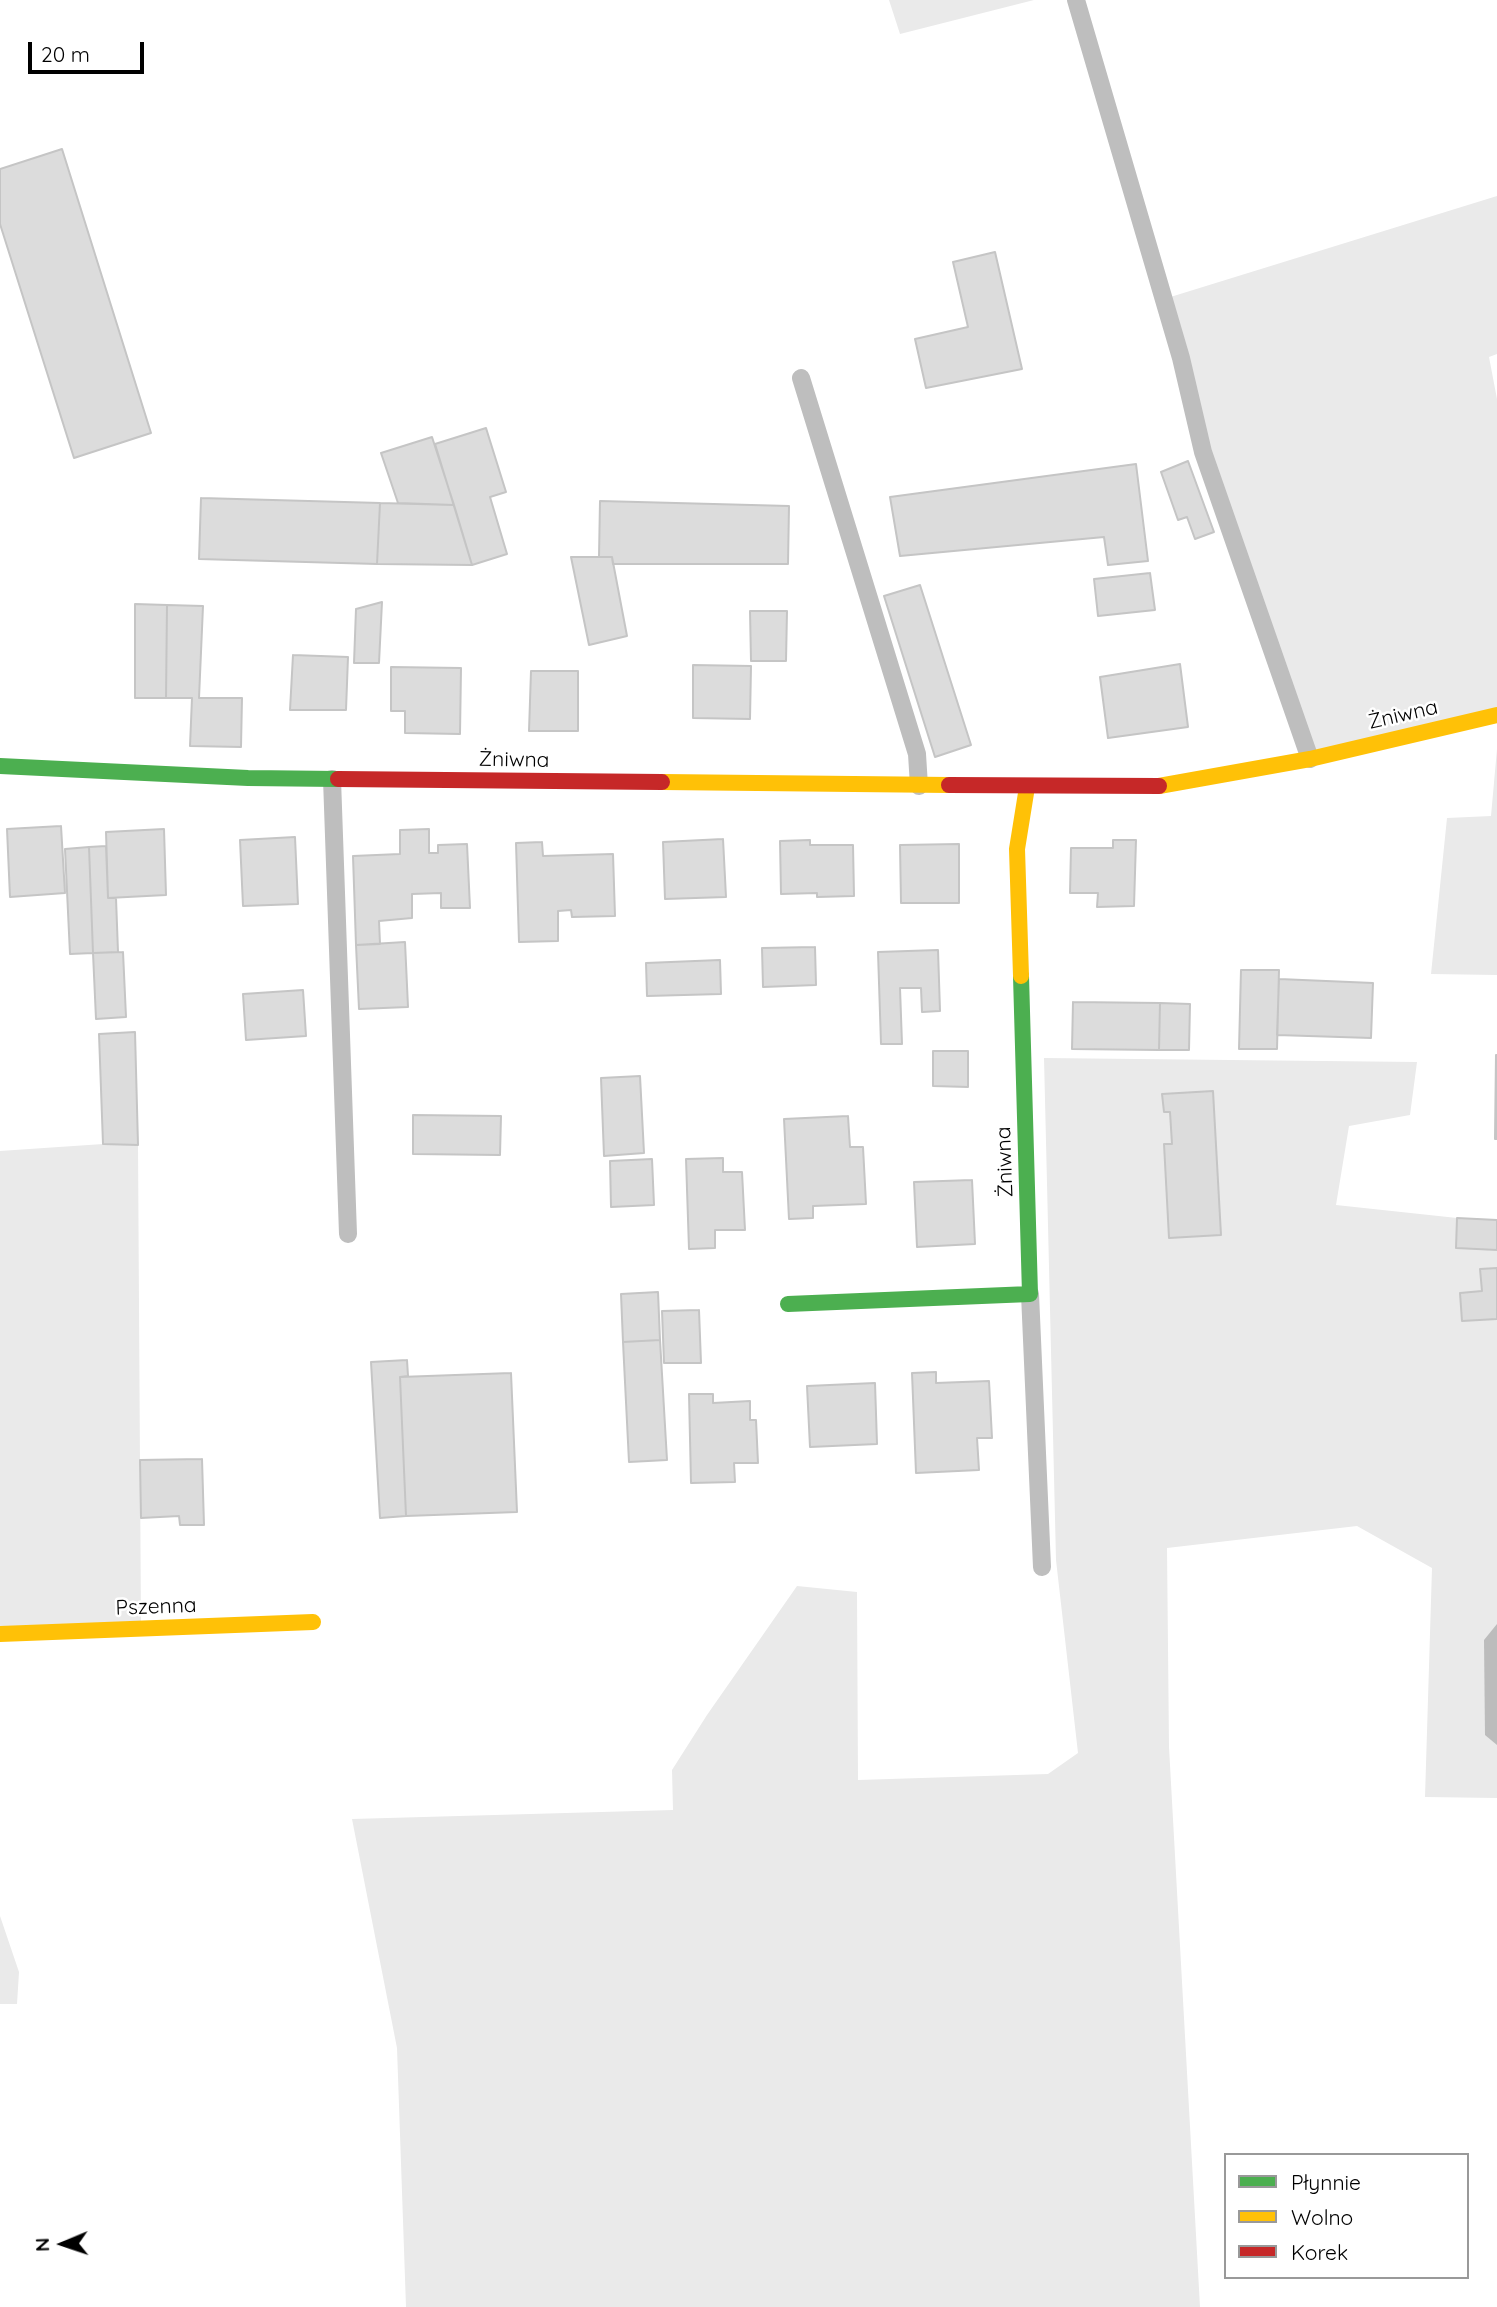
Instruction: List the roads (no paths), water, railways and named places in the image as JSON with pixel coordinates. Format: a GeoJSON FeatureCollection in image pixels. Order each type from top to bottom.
{"type":"FeatureCollection","features":[{"type":"Feature","properties":{"kind":"street","name":"Żniwna"},"geometry":{"type":"LineString","coordinates":[[0,766],[248,778],[1156,787],[1310,759],[1497,715]]}},
{"type":"Feature","properties":{"kind":"street","name":"Żniwna"},"geometry":{"type":"LineString","coordinates":[[1027,787],[1017,849],[1030,1294]]}},
{"type":"Feature","properties":{"kind":"street"},"geometry":{"type":"LineString","coordinates":[[788,1304],[1030,1294]]}},
{"type":"Feature","properties":{"kind":"street","name":"Pszenna"},"geometry":{"type":"LineString","coordinates":[[0,1634],[313,1622]]}},
{"type":"Feature","properties":{"kind":"lane"},"geometry":{"type":"LineString","coordinates":[[1076,0],[1181,358],[1203,452],[1310,759]]}},
{"type":"Feature","properties":{"kind":"lane"},"geometry":{"type":"LineString","coordinates":[[801,378],[917,754],[919,786]]}},
{"type":"Feature","properties":{"kind":"lane"},"geometry":{"type":"LineString","coordinates":[[332,779],[348,1234]]}},
{"type":"Feature","properties":{"kind":"lane"},"geometry":{"type":"LineString","coordinates":[[1030,1294],[1041,1567]]}}]}
